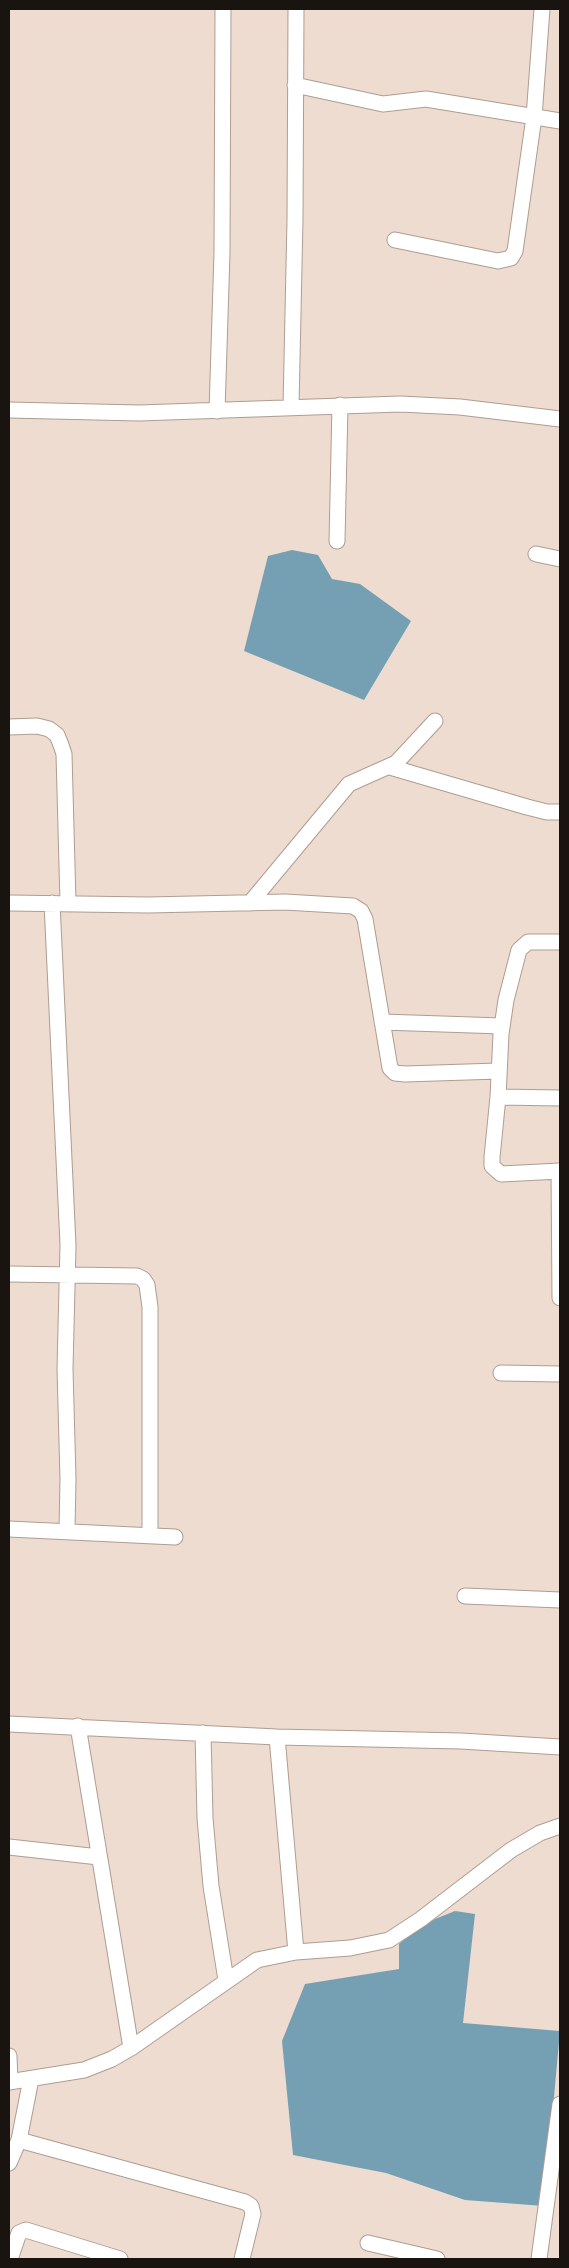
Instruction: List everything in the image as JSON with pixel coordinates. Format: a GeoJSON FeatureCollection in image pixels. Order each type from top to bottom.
{"type":"FeatureCollection","features":[{"type":"Feature","properties":{"kind":"street"},"geometry":{"type":"LineString","coordinates":[[217,411],[222,252],[223,9]]}},
{"type":"Feature","properties":{"kind":"street"},"geometry":{"type":"LineString","coordinates":[[291,407],[296,9]]}},
{"type":"Feature","properties":{"kind":"street"},"geometry":{"type":"LineString","coordinates":[[395,240],[498,261],[511,258],[515,251],[534,117],[542,9]]}},
{"type":"Feature","properties":{"kind":"street"},"geometry":{"type":"LineString","coordinates":[[295,85],[382,104],[426,99],[560,121]]}},
{"type":"Feature","properties":{"kind":"street"},"geometry":{"type":"LineString","coordinates":[[9,410],[139,413],[400,404],[460,407],[560,419]]}},
{"type":"Feature","properties":{"kind":"street"},"geometry":{"type":"LineString","coordinates":[[337,541],[340,405]]}},
{"type":"Feature","properties":{"kind":"street"},"geometry":{"type":"LineString","coordinates":[[536,554],[560,559]]}},
{"type":"Feature","properties":{"kind":"street"},"geometry":{"type":"LineString","coordinates":[[250,903],[350,784],[390,767],[409,750],[435,721]]}},
{"type":"Feature","properties":{"kind":"street"},"geometry":{"type":"LineString","coordinates":[[9,727],[37,726],[49,728],[57,735],[62,745],[64,754],[68,903]]}},
{"type":"Feature","properties":{"kind":"street"},"geometry":{"type":"LineString","coordinates":[[390,767],[527,807],[547,812],[560,812]]}},
{"type":"Feature","properties":{"kind":"street"},"geometry":{"type":"LineString","coordinates":[[9,903],[148,905],[250,903],[341,904],[354,906],[361,911],[365,919],[387,1060],[390,1068],[395,1073],[498,1071]]}},
{"type":"Feature","properties":{"kind":"street"},"geometry":{"type":"LineString","coordinates":[[52,903],[68,1246],[65,1369],[68,1479],[67,1530]]}},
{"type":"Feature","properties":{"kind":"street"},"geometry":{"type":"LineString","coordinates":[[560,942],[528,942],[519,950],[506,1000],[502,1026],[492,1166],[501,1174],[559,1171],[560,1298]]}},
{"type":"Feature","properties":{"kind":"street"},"geometry":{"type":"LineString","coordinates":[[382,1022],[502,1026]]}},
{"type":"Feature","properties":{"kind":"street"},"geometry":{"type":"LineString","coordinates":[[498,1097],[560,1098]]}},
{"type":"Feature","properties":{"kind":"street"},"geometry":{"type":"LineString","coordinates":[[9,1274],[137,1276],[147,1284],[150,1307],[150,1535]]}},
{"type":"Feature","properties":{"kind":"street"},"geometry":{"type":"LineString","coordinates":[[500,1374],[560,1374]]}},
{"type":"Feature","properties":{"kind":"street"},"geometry":{"type":"LineString","coordinates":[[9,1529],[67,1530],[175,1537]]}},
{"type":"Feature","properties":{"kind":"street"},"geometry":{"type":"LineString","coordinates":[[465,1596],[560,1600]]}},
{"type":"Feature","properties":{"kind":"street"},"geometry":{"type":"LineString","coordinates":[[9,1724],[277,1737],[461,1741],[560,1747]]}},
{"type":"Feature","properties":{"kind":"street"},"geometry":{"type":"LineString","coordinates":[[78,1726],[131,2048]]}},
{"type":"Feature","properties":{"kind":"street"},"geometry":{"type":"LineString","coordinates":[[203,1733],[204,1818],[211,1886],[226,1980]]}},
{"type":"Feature","properties":{"kind":"street"},"geometry":{"type":"LineString","coordinates":[[277,1737],[296,1952]]}},
{"type":"Feature","properties":{"kind":"street"},"geometry":{"type":"LineString","coordinates":[[9,2056],[9,2082],[84,2070],[112,2059],[131,2048],[257,1960],[296,1952],[350,1948],[389,1940],[421,1919],[512,1850],[540,1833],[560,1826]]}},
{"type":"Feature","properties":{"kind":"street"},"geometry":{"type":"LineString","coordinates":[[9,1847],[99,1857]]}},
{"type":"Feature","properties":{"kind":"street"},"geometry":{"type":"LineString","coordinates":[[9,2163],[18,2140],[31,2078]]}},
{"type":"Feature","properties":{"kind":"street"},"geometry":{"type":"LineString","coordinates":[[542,2259],[560,2104]]}},
{"type":"Feature","properties":{"kind":"street"},"geometry":{"type":"LineString","coordinates":[[18,2140],[245,2202],[251,2206],[253,2214],[242,2259]]}},
{"type":"Feature","properties":{"kind":"street"},"geometry":{"type":"LineString","coordinates":[[10,2259],[19,2233],[26,2230],[120,2259]]}},
{"type":"Feature","properties":{"kind":"street"},"geometry":{"type":"LineString","coordinates":[[368,2242],[437,2259]]}},
{"type":"Feature","properties":{"kind":"water"},"geometry":{"type":"Polygon","coordinates":[[[292,550],[318,555],[332,579],[360,584],[411,621],[364,700],[244,651],[268,556],[292,550]]]}},
{"type":"Feature","properties":{"kind":"water"},"geometry":{"type":"Polygon","coordinates":[[[455,1911],[475,1914],[463,2023],[560,2031],[544,2206],[465,2200],[386,2173],[293,2155],[282,2041],[305,1984],[399,1969],[399,1944],[420,1925],[455,1911]]]}}]}
